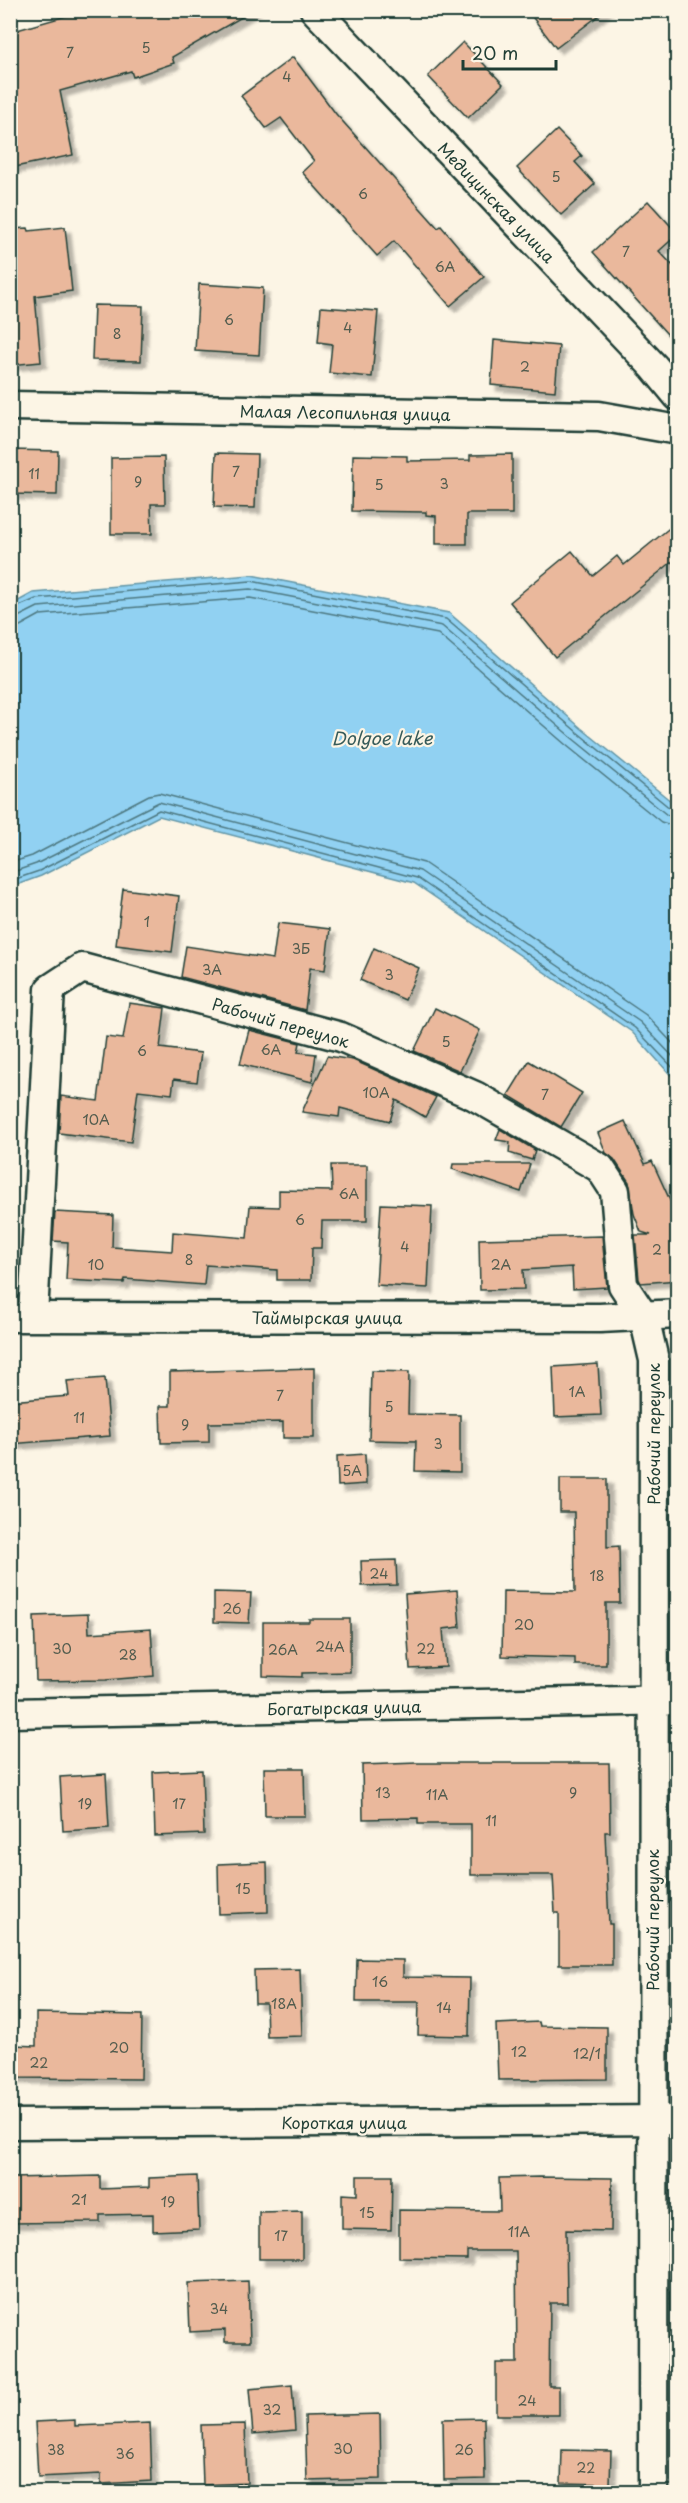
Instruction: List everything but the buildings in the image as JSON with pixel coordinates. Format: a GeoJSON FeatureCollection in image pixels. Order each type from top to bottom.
{"type":"FeatureCollection","features":[{"type":"Feature","properties":{"kind":"street","name":"Медицинская улица"},"geometry":{"type":"LineString","coordinates":[[315,10],[654,367],[678,396]]}},
{"type":"Feature","properties":{"kind":"street","name":"Малая Лесопильная улица"},"geometry":{"type":"LineString","coordinates":[[10,406],[599,416],[678,430]]}},
{"type":"Feature","properties":{"kind":"street","name":"Рабочий переулок"},"geometry":{"type":"LineString","coordinates":[[22,1317],[50,990],[82,968],[341,1037],[475,1096],[600,1168],[615,1191],[623,1285],[644,1317],[654,1360],[665,1701],[665,2120],[654,2493]]}},
{"type":"Feature","properties":{"kind":"street","name":"Таймырская улица"},"geometry":{"type":"LineString","coordinates":[[22,1317],[644,1317],[678,1314]]}},
{"type":"Feature","properties":{"kind":"street","name":"Богатырская улица"},"geometry":{"type":"LineString","coordinates":[[10,1713],[665,1701]]}},
{"type":"Feature","properties":{"kind":"street","name":"Короткая улица"},"geometry":{"type":"LineString","coordinates":[[10,2124],[665,2120]]}},
{"type":"Feature","properties":{"kind":"water","name":"Dolgoe lake"},"geometry":{"type":"Polygon","coordinates":[[[251,575],[449,613],[581,728],[677,806],[677,1082],[632,1032],[414,883],[159,816],[41,876],[11,887],[11,605],[33,593],[251,575]]]}}]}
